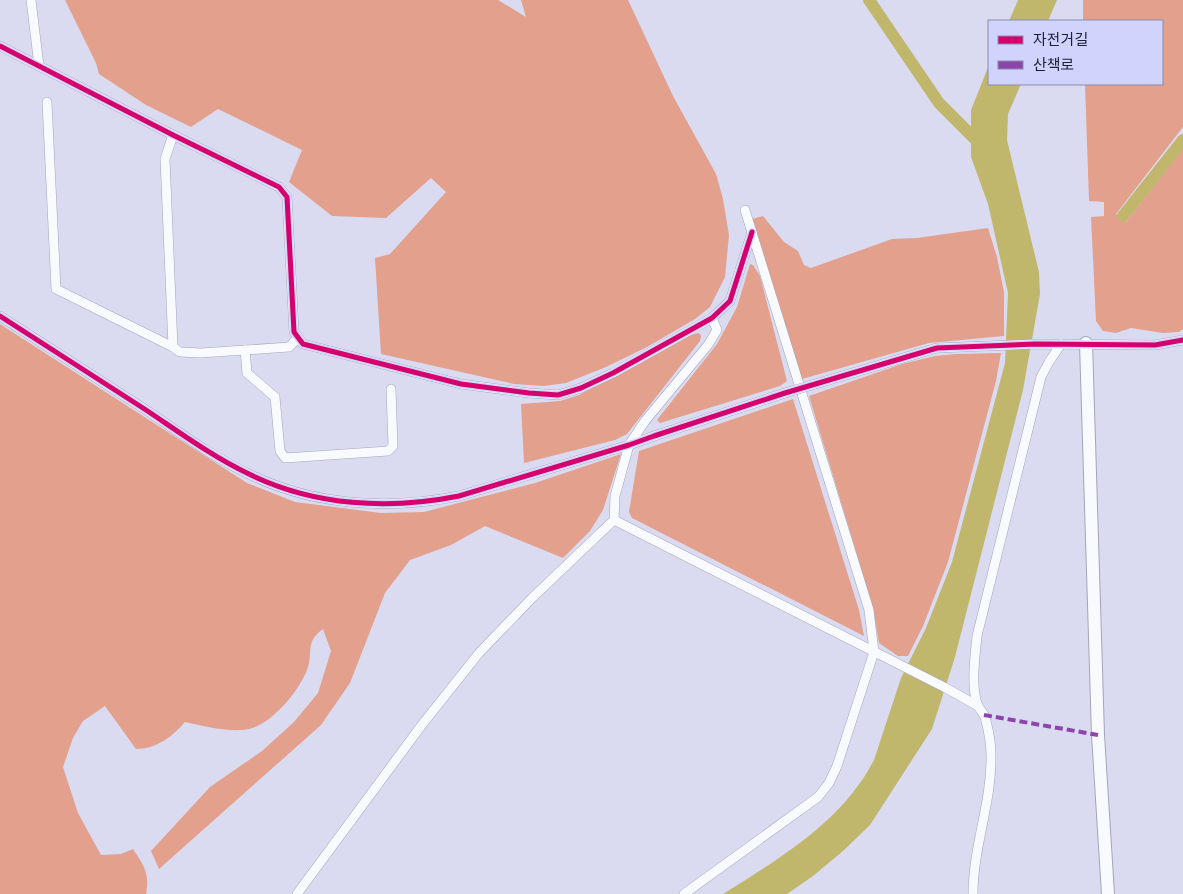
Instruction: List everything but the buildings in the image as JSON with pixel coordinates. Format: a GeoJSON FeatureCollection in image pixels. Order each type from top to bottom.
{"type":"FeatureCollection","features":[{"type":"Feature","properties":{"kind":"street"},"geometry":{"type":"LineString","coordinates":[[31,0],[39,66]]}},
{"type":"Feature","properties":{"kind":"street"},"geometry":{"type":"LineString","coordinates":[[0,46],[173,136],[279,187],[287,197],[294,332],[303,344],[460,384],[529,394],[558,395],[581,388],[613,373],[712,318],[730,301],[752,232]]}},
{"type":"Feature","properties":{"kind":"street"},"geometry":{"type":"LineString","coordinates":[[47,102],[56,289],[180,352],[201,353],[290,348],[298,338]]}},
{"type":"Feature","properties":{"kind":"street"},"geometry":{"type":"LineString","coordinates":[[173,136],[165,159],[173,348]]}},
{"type":"Feature","properties":{"kind":"street"},"geometry":{"type":"LineString","coordinates":[[684,894],[818,797],[830,783],[838,766],[874,652],[869,610],[745,210]]}},
{"type":"Feature","properties":{"kind":"street"},"geometry":{"type":"LineString","coordinates":[[0,316],[198,445],[240,469],[280,487],[307,495],[370,504],[431,502],[459,496],[630,445],[785,393],[937,348],[1002,344],[1086,343],[1154,345],[1183,340]]}},
{"type":"Feature","properties":{"kind":"street"},"geometry":{"type":"LineString","coordinates":[[297,894],[421,726],[479,653],[532,598],[614,520],[615,496],[630,445],[645,421],[708,345],[717,330],[712,318]]}},
{"type":"Feature","properties":{"kind":"street"},"geometry":{"type":"LineString","coordinates":[[1086,343],[1098,735],[1108,894]]}},
{"type":"Feature","properties":{"kind":"street"},"geometry":{"type":"LineString","coordinates":[[973,894],[973,872],[978,840],[986,809],[992,754],[984,715],[978,706],[975,692],[974,661],[977,636],[1041,377],[1048,362],[1061,344]]}},
{"type":"Feature","properties":{"kind":"street"},"geometry":{"type":"LineString","coordinates":[[245,350],[247,373],[275,397],[280,451],[285,458],[388,451],[393,446],[391,389]]}},
{"type":"Feature","properties":{"kind":"street"},"geometry":{"type":"LineString","coordinates":[[614,520],[978,706]]}},
{"type":"Feature","properties":{"kind":"shaded area"},"geometry":{"type":"Polygon","coordinates":[[[65,0],[498,0],[526,17],[521,0],[628,0],[673,96],[716,174],[723,199],[729,235],[725,277],[710,307],[695,319],[647,347],[606,367],[566,383],[543,386],[514,384],[381,354],[375,258],[390,254],[446,192],[431,178],[386,218],[332,216],[289,182],[302,150],[218,109],[191,127],[146,105],[99,74],[96,63],[65,0]]]}},
{"type":"Feature","properties":{"kind":"shaded area"},"geometry":{"type":"Polygon","coordinates":[[[1018,0],[1057,0],[1048,20],[1009,20],[1018,0]]]}},
{"type":"Feature","properties":{"kind":"shaded area"},"geometry":{"type":"Polygon","coordinates":[[[1083,0],[1183,0],[1183,127],[1116,214],[1126,222],[1183,149],[1183,329],[1179,332],[1163,333],[1131,328],[1116,333],[1103,331],[1096,321],[1091,217],[1104,216],[1104,202],[1089,201],[1085,85],[1163,85],[1163,20],[1083,20],[1083,0]]]}},
{"type":"Feature","properties":{"kind":"shaded area"},"geometry":{"type":"Polygon","coordinates":[[[988,68],[988,85],[1021,85],[1008,114],[1007,140],[1039,272],[1040,294],[1023,390],[955,657],[932,729],[870,825],[813,876],[787,894],[723,894],[766,867],[808,837],[845,802],[861,782],[874,760],[901,678],[926,628],[952,562],[1005,363],[1008,293],[988,204],[971,157],[971,110],[988,68]]]}},
{"type":"Feature","properties":{"kind":"shaded area"},"geometry":{"type":"Polygon","coordinates":[[[763,216],[784,242],[798,251],[804,265],[811,268],[892,239],[917,238],[988,228],[997,257],[1004,292],[1004,336],[929,343],[802,379],[752,219],[763,216]]]}},
{"type":"Feature","properties":{"kind":"shaded area"},"geometry":{"type":"Polygon","coordinates":[[[750,264],[753,265],[760,276],[787,381],[780,386],[660,423],[657,420],[717,344],[737,307],[750,264]]]}},
{"type":"Feature","properties":{"kind":"shaded area"},"geometry":{"type":"Polygon","coordinates":[[[0,324],[247,483],[295,502],[381,513],[424,512],[535,483],[621,454],[603,510],[590,531],[563,558],[485,526],[451,545],[410,560],[385,593],[350,683],[321,725],[159,869],[151,851],[210,787],[262,751],[294,722],[318,693],[331,651],[323,629],[311,643],[309,664],[298,688],[284,706],[258,726],[234,730],[185,722],[175,733],[163,741],[150,747],[136,749],[105,706],[83,721],[73,738],[63,767],[78,813],[101,855],[121,854],[133,849],[147,875],[146,894],[0,894],[0,324]]]}},
{"type":"Feature","properties":{"kind":"shaded area"},"geometry":{"type":"Polygon","coordinates":[[[699,333],[701,336],[700,341],[627,434],[615,440],[524,463],[521,404],[560,401],[579,395],[690,335],[699,333]]]}},
{"type":"Feature","properties":{"kind":"shaded area"},"geometry":{"type":"Polygon","coordinates":[[[1001,353],[996,381],[948,562],[923,626],[908,656],[898,656],[879,643],[873,608],[809,396],[902,364],[935,356],[1001,353]]]}},
{"type":"Feature","properties":{"kind":"shaded area"},"geometry":{"type":"Polygon","coordinates":[[[793,399],[859,610],[864,636],[632,518],[629,512],[639,451],[793,399]]]}},
{"type":"Feature","properties":{"kind":"waterway"},"geometry":{"type":"LineString","coordinates":[[869,0],[939,103],[980,144]]}},
{"type":"Feature","properties":{"kind":"waterway"},"geometry":{"type":"LineString","coordinates":[[1123,216],[1183,140]]}},
{"type":"Feature","properties":{"kind":"marked path"},"geometry":{"type":"LineString","coordinates":[[984,715],[1098,735]]}},
{"type":"Feature","properties":{"kind":"cycle path"},"geometry":{"type":"LineString","coordinates":[[0,46],[279,187],[287,197],[294,332],[303,344],[461,384],[558,395],[581,388],[613,373],[712,318],[730,301],[752,232]]}},
{"type":"Feature","properties":{"kind":"cycle path"},"geometry":{"type":"LineString","coordinates":[[0,316],[209,452],[249,474],[299,493],[326,499],[379,504],[406,503],[459,496],[629,445],[785,393],[937,348],[1036,344],[1155,345],[1183,340]]}}]}
